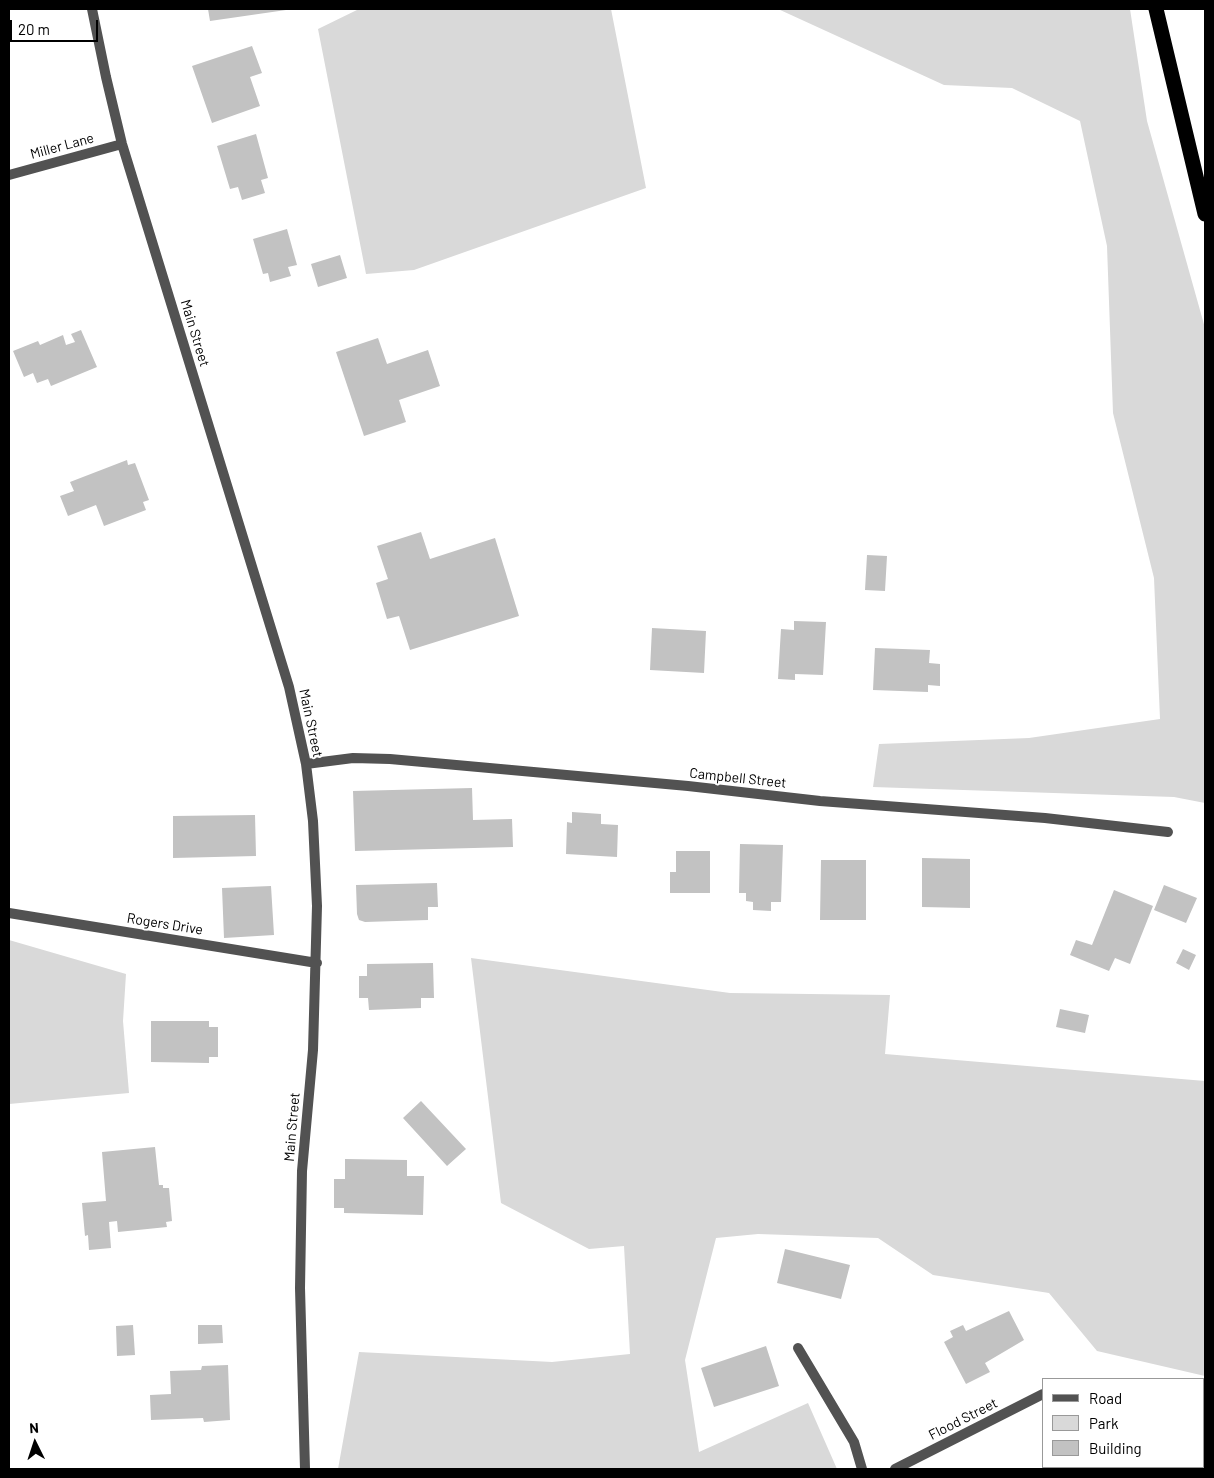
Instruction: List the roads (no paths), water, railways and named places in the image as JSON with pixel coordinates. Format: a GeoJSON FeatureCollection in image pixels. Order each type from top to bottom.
{"type":"FeatureCollection","features":[{"type":"Feature","properties":{"kind":"highway"},"geometry":{"type":"LineString","coordinates":[[1156,9],[1205,214]]}},
{"type":"Feature","properties":{"kind":"street","name":"Main Street"},"geometry":{"type":"LineString","coordinates":[[92,9],[122,144],[289,687],[306,764],[314,822],[318,906],[313,1050],[302,1171],[300,1288],[305,1469]]}},
{"type":"Feature","properties":{"kind":"street","name":"Miller Lane"},"geometry":{"type":"LineString","coordinates":[[9,175],[122,144]]}},
{"type":"Feature","properties":{"kind":"street","name":"Campbell Street"},"geometry":{"type":"LineString","coordinates":[[306,764],[352,758],[390,759],[688,786],[820,801],[1044,818],[1168,832]]}},
{"type":"Feature","properties":{"kind":"street","name":"Rogers Drive"},"geometry":{"type":"LineString","coordinates":[[9,913],[317,962]]}},
{"type":"Feature","properties":{"kind":"street"},"geometry":{"type":"LineString","coordinates":[[798,1348],[854,1442],[862,1469]]}},
{"type":"Feature","properties":{"kind":"street","name":"Flood Street"},"geometry":{"type":"LineString","coordinates":[[895,1469],[1042,1395]]}}]}
